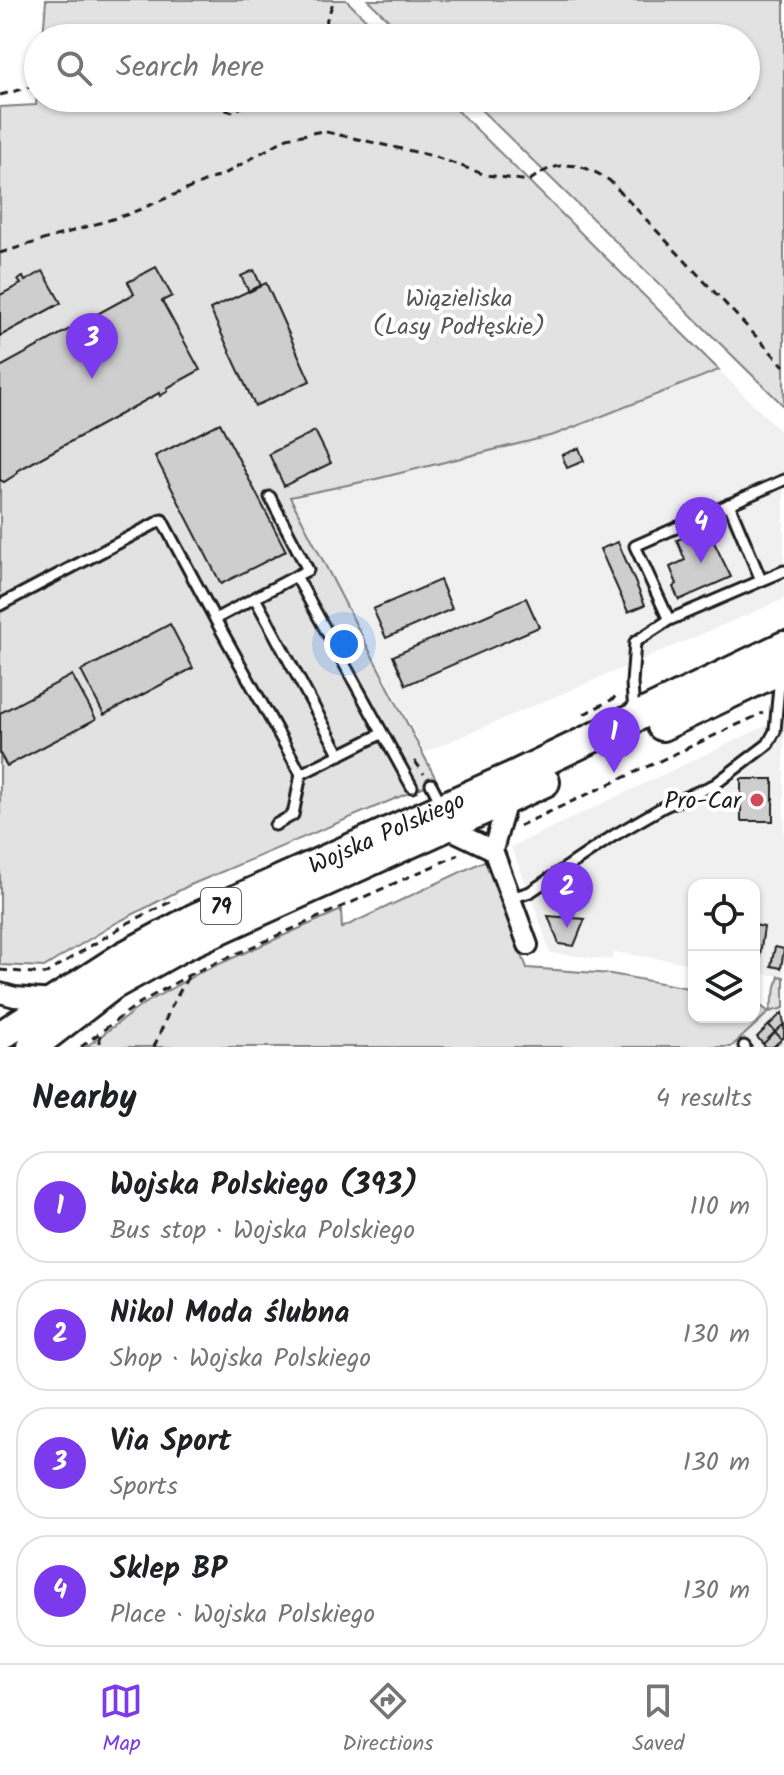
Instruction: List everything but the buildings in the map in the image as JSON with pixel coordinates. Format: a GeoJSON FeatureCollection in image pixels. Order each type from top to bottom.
{"type":"FeatureCollection","features":[{"type":"Feature","properties":{"kind":"main road","name":"Wojska Polskiego"},"geometry":{"type":"LineString","coordinates":[[0,1036],[51,1028],[124,956],[195,918],[634,718],[783,661]]}},
{"type":"Feature","properties":{"kind":"main road","name":"Wojska Polskiego"},"geometry":{"type":"LineString","coordinates":[[441,807],[507,801],[783,661]]}},
{"type":"Feature","properties":{"kind":"street"},"geometry":{"type":"LineString","coordinates":[[493,850],[507,801]]}},
{"type":"Feature","properties":{"kind":"street"},"geometry":{"type":"LineString","coordinates":[[441,807],[493,850],[528,945]]}},
{"type":"Feature","properties":{"kind":"street"},"geometry":{"type":"LineString","coordinates":[[0,993],[15,997],[51,1028]]}},
{"type":"Feature","properties":{"kind":"lane"},"geometry":{"type":"LineString","coordinates":[[669,620],[635,546],[784,480]]}},
{"type":"Feature","properties":{"kind":"lane"},"geometry":{"type":"LineString","coordinates":[[215,619],[308,570],[270,497]]}},
{"type":"Feature","properties":{"kind":"lane"},"geometry":{"type":"LineString","coordinates":[[729,504],[761,580]]}},
{"type":"Feature","properties":{"kind":"lane"},"geometry":{"type":"LineString","coordinates":[[0,605],[162,520],[301,774],[293,815],[275,825]]}},
{"type":"Feature","properties":{"kind":"lane"},"geometry":{"type":"LineString","coordinates":[[634,718],[631,703],[635,642],[669,620],[784,571]]}},
{"type":"Feature","properties":{"kind":"lane"},"geometry":{"type":"LineString","coordinates":[[296,576],[412,787]]}},
{"type":"Feature","properties":{"kind":"lane"},"geometry":{"type":"LineString","coordinates":[[255,598],[340,755]]}},
{"type":"Feature","properties":{"kind":"lane"},"geometry":{"type":"LineString","coordinates":[[511,898],[530,892],[652,813],[714,785],[768,744],[775,731],[783,661]]}},
{"type":"Feature","properties":{"kind":"lane"},"geometry":{"type":"LineString","coordinates":[[301,774],[381,734]]}},
{"type":"Feature","properties":{"kind":"path"},"geometry":{"type":"LineString","coordinates":[[325,24],[334,0]]}},
{"type":"Feature","properties":{"kind":"path"},"geometry":{"type":"LineString","coordinates":[[0,95],[24,89]]}},
{"type":"Feature","properties":{"kind":"path"},"geometry":{"type":"LineString","coordinates":[[0,253],[129,214],[228,172],[287,138],[322,131],[433,156],[486,175],[529,181],[541,172],[560,165],[582,167],[610,181],[784,366]]}},
{"type":"Feature","properties":{"kind":"path"},"geometry":{"type":"LineString","coordinates":[[517,827],[776,706]]}},
{"type":"Feature","properties":{"kind":"path"},"geometry":{"type":"LineString","coordinates":[[81,1047],[138,1004],[189,975],[465,852]]}},
{"type":"Feature","properties":{"kind":"path"},"geometry":{"type":"LineString","coordinates":[[154,1047],[189,975]]}},
{"type":"Feature","properties":{"kind":"path"},"geometry":{"type":"LineString","coordinates":[[100,1033],[100,1047]]}},
{"type":"Feature","properties":{"kind":"shaded area"},"geometry":{"type":"Polygon","coordinates":[[[719,370],[784,435],[784,599],[425,752],[290,497],[554,435],[719,370]]]}},
{"type":"Feature","properties":{"kind":"shaded area"},"geometry":{"type":"Polygon","coordinates":[[[784,717],[784,977],[760,973],[760,879],[688,879],[688,963],[614,952],[612,960],[550,953],[511,847],[784,717]]]}},
{"type":"Feature","properties":{"kind":"shaded area"},"geometry":{"type":"Polygon","coordinates":[[[784,1008],[784,1047],[731,1047],[760,1023],[769,1012],[784,1008]]]}},
{"type":"Feature","properties":{"kind":"green space"},"geometry":{"type":"Polygon","coordinates":[[[46,0],[346,0],[371,24],[44,24],[46,0]]]}},
{"type":"Feature","properties":{"kind":"green space"},"geometry":{"type":"Polygon","coordinates":[[[368,0],[784,0],[784,406],[483,112],[760,112],[760,24],[393,24],[368,0]]]}},
{"type":"Feature","properties":{"kind":"green space","name":"Wiązieliska (Lasy Podłęskie)"},"geometry":{"type":"Polygon","coordinates":[[[24,106],[24,112],[459,112],[719,370],[554,435],[290,497],[437,781],[188,886],[116,923],[44,967],[0,965],[0,107],[24,106]]]}},
{"type":"Feature","properties":{"kind":"green space"},"geometry":{"type":"Polygon","coordinates":[[[486,860],[527,968],[611,974],[688,988],[688,1023],[757,1023],[731,1047],[86,1047],[142,1005],[199,973],[341,910],[342,928],[486,860]]]}},
{"type":"Feature","properties":{"kind":"green space"},"geometry":{"type":"Polygon","coordinates":[[[779,976],[784,977],[784,1008],[769,1012],[779,976]]]}},
{"type":"Feature","properties":{"kind":"green space"},"geometry":{"type":"Polygon","coordinates":[[[760,1005],[769,1012],[760,1020],[760,1005]]]}},
{"type":"Feature","properties":{"kind":"place","name":"Via Sport"},"geometry":{"type":"Point","coordinates":[92,379]}},
{"type":"Feature","properties":{"kind":"place","name":"Sklep BP"},"geometry":{"type":"Point","coordinates":[701,563]}},
{"type":"Feature","properties":{"kind":"place","name":"Wojska Polskiego (393)"},"geometry":{"type":"Point","coordinates":[614,773]}},
{"type":"Feature","properties":{"kind":"place","name":"Pro-Car"},"geometry":{"type":"Point","coordinates":[757,800]}},
{"type":"Feature","properties":{"kind":"place","name":"Nikol Moda ślubna"},"geometry":{"type":"Point","coordinates":[567,928]}}]}
